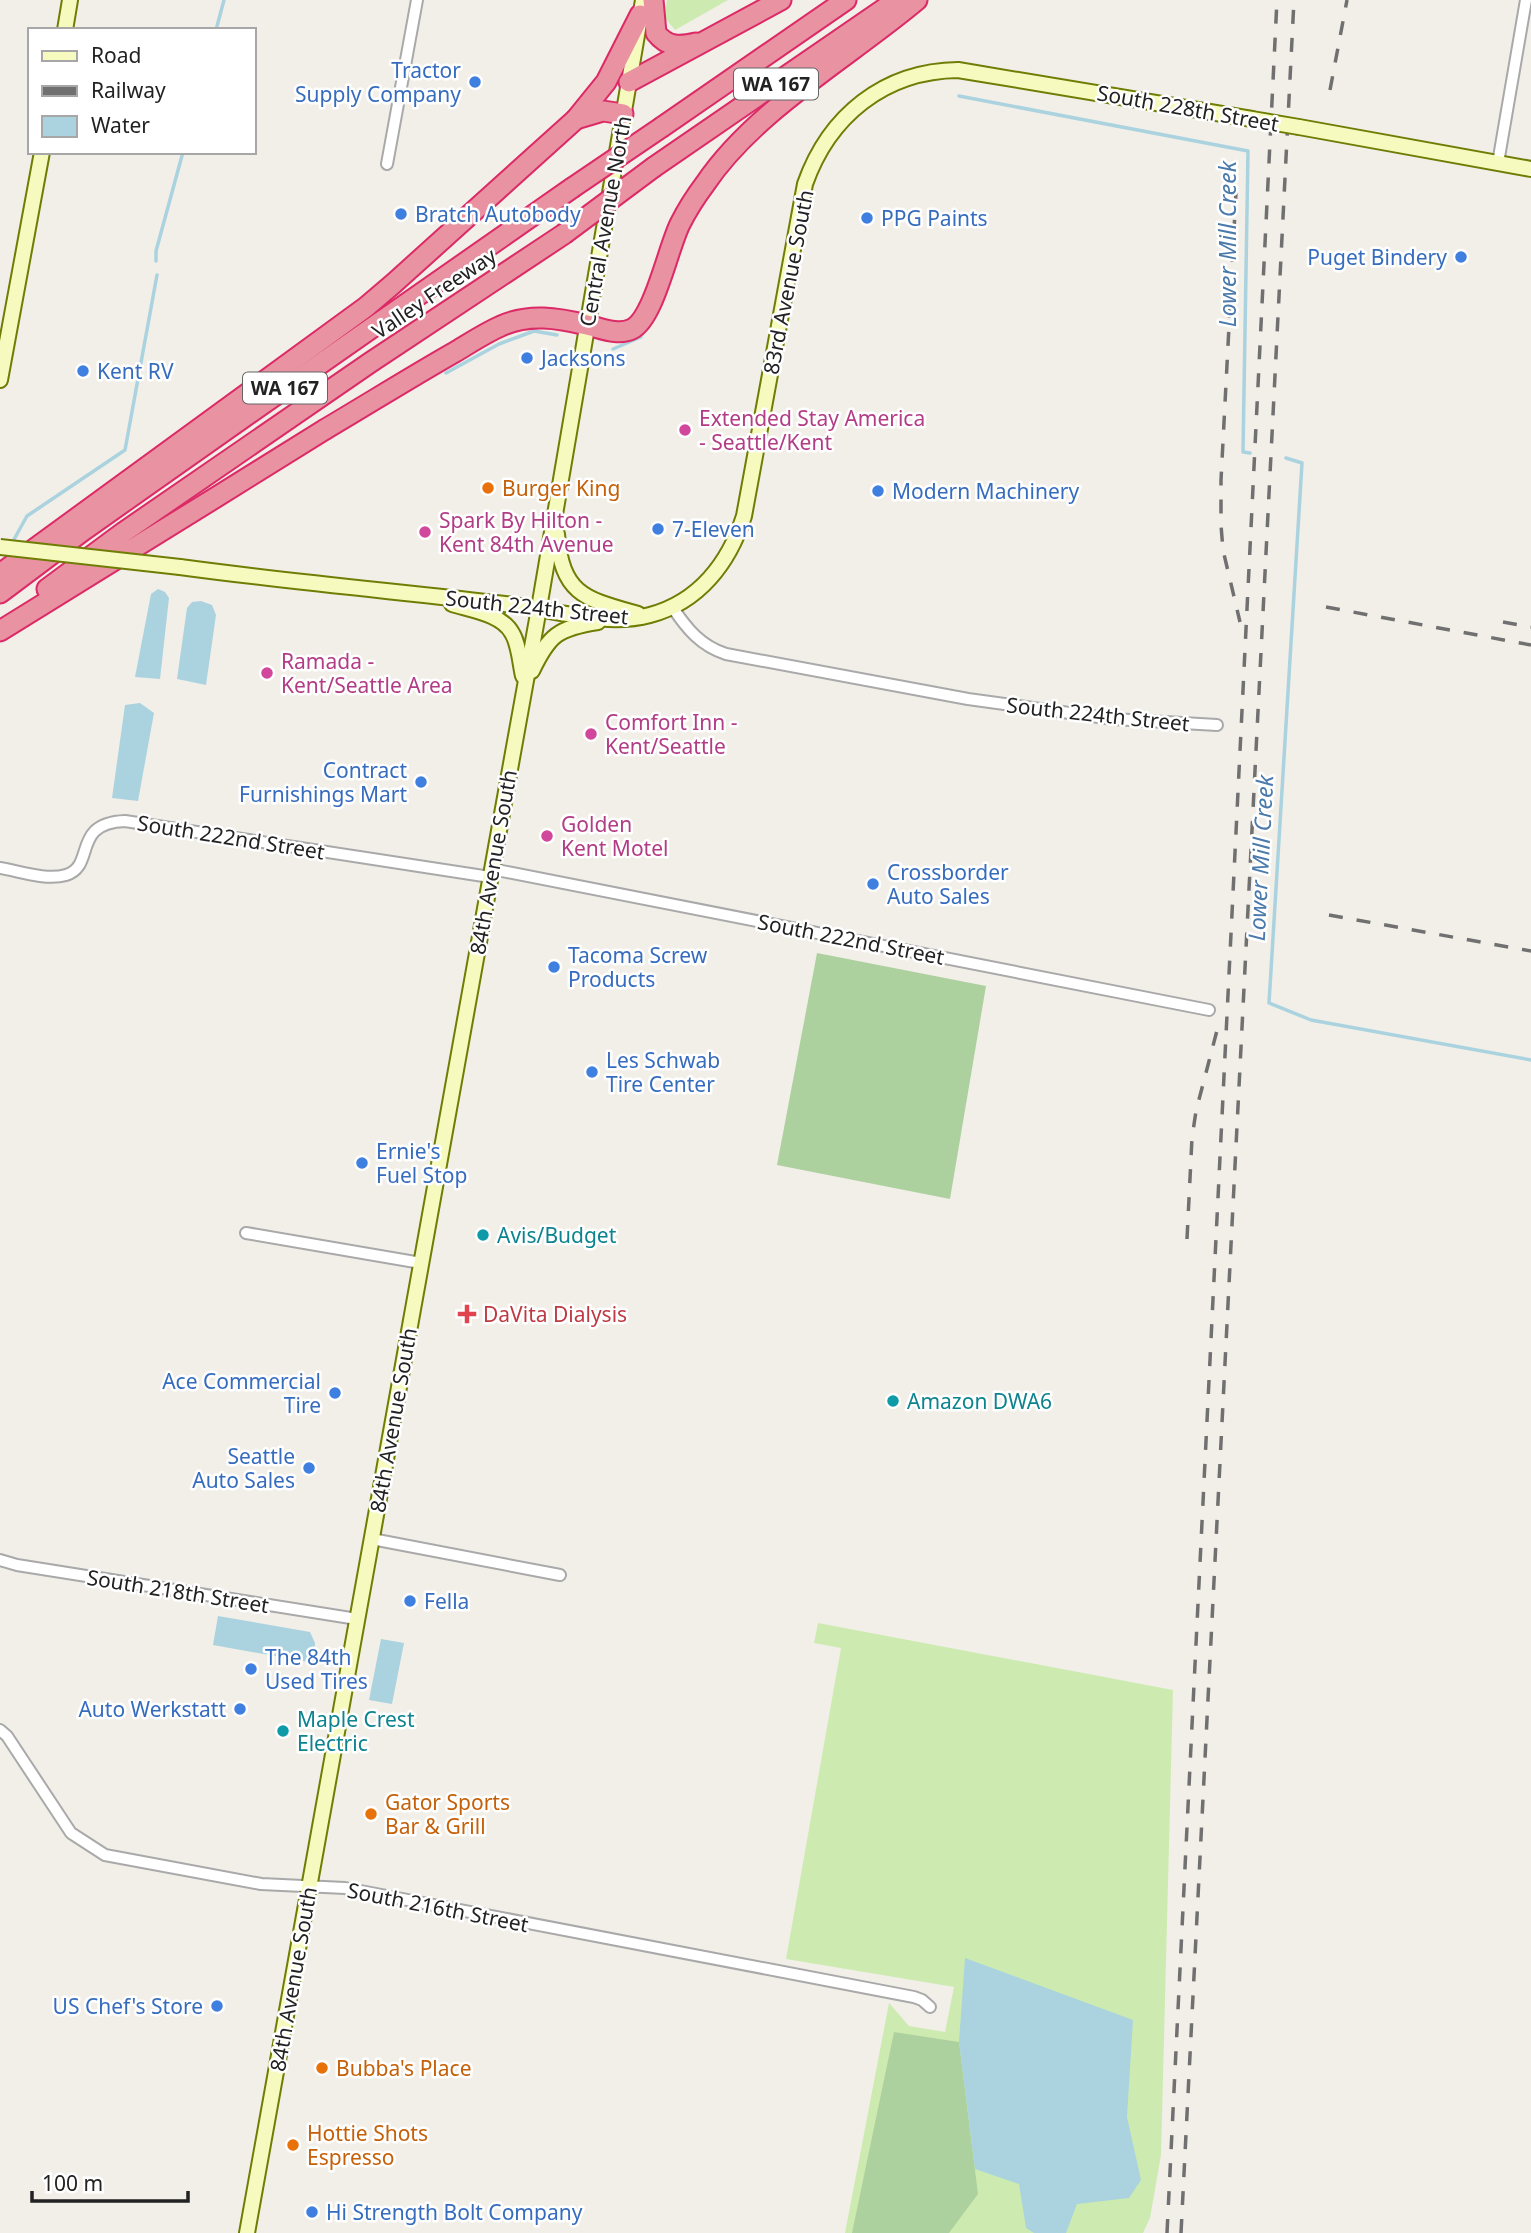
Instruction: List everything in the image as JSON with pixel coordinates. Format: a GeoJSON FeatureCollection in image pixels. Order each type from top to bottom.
{"type":"FeatureCollection","features":[{"type":"Feature","properties":{"kind":"highway"},"geometry":{"type":"LineString","coordinates":[[629,82],[781,0]]}},
{"type":"Feature","properties":{"kind":"highway","name":"Valley Freeway"},"geometry":{"type":"LineString","coordinates":[[0,593],[247,415],[846,0]]}},
{"type":"Feature","properties":{"kind":"highway","name":"Valley Freeway"},"geometry":{"type":"LineString","coordinates":[[0,629],[54,584],[124,532],[371,362],[564,234],[654,167],[897,0]]}},
{"type":"Feature","properties":{"kind":"highway"},"geometry":{"type":"LineString","coordinates":[[0,629],[407,379],[490,331],[514,321],[534,317],[608,331],[625,331],[641,322],[649,310],[680,223],[720,163],[749,132],[774,111],[917,0]]}},
{"type":"Feature","properties":{"kind":"highway"},"geometry":{"type":"LineString","coordinates":[[645,5],[656,33],[664,41],[674,46],[707,41]]}},
{"type":"Feature","properties":{"kind":"highway"},"geometry":{"type":"LineString","coordinates":[[0,574],[366,307],[576,119],[606,82],[645,5]]}},
{"type":"Feature","properties":{"kind":"highway"},"geometry":{"type":"LineString","coordinates":[[576,119],[603,111],[623,114]]}},
{"type":"Feature","properties":{"kind":"main road"},"geometry":{"type":"LineString","coordinates":[[65,28],[70,0]]}},
{"type":"Feature","properties":{"kind":"main road","name":"Central Avenue North"},"geometry":{"type":"LineString","coordinates":[[539,608],[623,114],[645,5]]}},
{"type":"Feature","properties":{"kind":"main road","name":"South 228th Street"},"geometry":{"type":"LineString","coordinates":[[852,109],[897,82],[929,72],[958,69],[1531,169]]}},
{"type":"Feature","properties":{"kind":"main road","name":"83rd Avenue South"},"geometry":{"type":"LineString","coordinates":[[673,608],[713,577],[740,529],[801,201],[820,149],[852,109]]}},
{"type":"Feature","properties":{"kind":"main road"},"geometry":{"type":"LineString","coordinates":[[0,380],[42,154]]}},
{"type":"Feature","properties":{"kind":"main road"},"geometry":{"type":"LineString","coordinates":[[555,512],[560,559],[570,583],[596,601],[646,616]]}},
{"type":"Feature","properties":{"kind":"main road","name":"South 224th Street"},"geometry":{"type":"LineString","coordinates":[[0,547],[620,619],[646,616],[673,608]]}},
{"type":"Feature","properties":{"kind":"main road"},"geometry":{"type":"LineString","coordinates":[[421,594],[496,619],[505,625],[513,633],[525,684]]}},
{"type":"Feature","properties":{"kind":"main road","name":"84th Avenue South"},"geometry":{"type":"LineString","coordinates":[[247,2233],[539,608]]}},
{"type":"Feature","properties":{"kind":"main road"},"geometry":{"type":"LineString","coordinates":[[525,684],[548,641],[576,626],[620,619]]}},
{"type":"Feature","properties":{"kind":"street"},"geometry":{"type":"LineString","coordinates":[[387,164],[417,0]]}},
{"type":"Feature","properties":{"kind":"street"},"geometry":{"type":"LineString","coordinates":[[1498,163],[1526,0]]}},
{"type":"Feature","properties":{"kind":"street","name":"South 224th Street"},"geometry":{"type":"LineString","coordinates":[[673,608],[694,636],[714,650],[726,654],[968,699],[1113,719],[1217,725]]}},
{"type":"Feature","properties":{"kind":"street","name":"South 222nd Street"},"geometry":{"type":"LineString","coordinates":[[0,868],[52,877],[69,874],[75,869],[92,833],[99,826],[111,821],[125,821],[491,873],[1209,1010]]}},
{"type":"Feature","properties":{"kind":"street"},"geometry":{"type":"LineString","coordinates":[[246,1233],[421,1263]]}},
{"type":"Feature","properties":{"kind":"street"},"geometry":{"type":"LineString","coordinates":[[372,1539],[560,1575]]}},
{"type":"Feature","properties":{"kind":"street","name":"South 218th Street"},"geometry":{"type":"LineString","coordinates":[[0,1560],[17,1565],[358,1619]]}},
{"type":"Feature","properties":{"kind":"street","name":"South 216th Street"},"geometry":{"type":"LineString","coordinates":[[0,1730],[7,1736],[71,1833],[105,1855],[261,1884],[345,1888],[903,1995],[922,2000],[930,2007]]}},
{"type":"Feature","properties":{"kind":"green space"},"geometry":{"type":"Polygon","coordinates":[[[667,0],[728,0],[675,30],[664,17],[667,0]]]}},
{"type":"Feature","properties":{"kind":"green space"},"geometry":{"type":"Polygon","coordinates":[[[817,953],[986,986],[950,1199],[777,1165],[817,953]]]}},
{"type":"Feature","properties":{"kind":"green space"},"geometry":{"type":"Polygon","coordinates":[[[818,1623],[1173,1690],[1161,2155],[1150,2218],[1143,2233],[845,2233],[889,2003],[909,2026],[945,2032],[954,1987],[786,1959],[841,1648],[814,1643],[818,1623]]]}},
{"type":"Feature","properties":{"kind":"green space"},"geometry":{"type":"Polygon","coordinates":[[[894,2032],[959,2042],[978,2194],[949,2233],[852,2233],[894,2032]]]}},
{"type":"Feature","properties":{"kind":"water"},"geometry":{"type":"Polygon","coordinates":[[[158,589],[165,592],[169,598],[160,679],[135,677],[151,594],[158,589]]]}},
{"type":"Feature","properties":{"kind":"water"},"geometry":{"type":"Polygon","coordinates":[[[201,601],[212,605],[216,615],[206,685],[177,679],[187,608],[192,602],[201,601]]]}},
{"type":"Feature","properties":{"kind":"water"},"geometry":{"type":"Polygon","coordinates":[[[140,703],[154,713],[138,801],[112,798],[125,705],[140,703]]]}},
{"type":"Feature","properties":{"kind":"water"},"geometry":{"type":"Polygon","coordinates":[[[218,1616],[310,1632],[315,1643],[314,1663],[213,1645],[218,1616]]]}},
{"type":"Feature","properties":{"kind":"water"},"geometry":{"type":"Polygon","coordinates":[[[381,1639],[404,1643],[392,1704],[369,1700],[381,1639]]]}},
{"type":"Feature","properties":{"kind":"water"},"geometry":{"type":"Polygon","coordinates":[[[965,1958],[1133,2020],[1127,2117],[1141,2180],[1129,2198],[1077,2204],[1066,2233],[1034,2233],[1026,2228],[1019,2184],[975,2169],[959,2042],[965,1958]]]}},
{"type":"Feature","properties":{"kind":"waterway"},"geometry":{"type":"LineString","coordinates":[[217,28],[224,0]]}},
{"type":"Feature","properties":{"kind":"waterway","name":"Lower Mill Creek"},"geometry":{"type":"LineString","coordinates":[[959,96],[1248,151],[1243,452],[1250,453]]}},
{"type":"Feature","properties":{"kind":"waterway"},"geometry":{"type":"LineString","coordinates":[[156,261],[156,251],[182,154]]}},
{"type":"Feature","properties":{"kind":"waterway"},"geometry":{"type":"LineString","coordinates":[[12,543],[27,516],[125,450],[157,275]]}},
{"type":"Feature","properties":{"kind":"waterway"},"geometry":{"type":"LineString","coordinates":[[446,373],[499,344],[534,331],[557,335]]}},
{"type":"Feature","properties":{"kind":"waterway"},"geometry":{"type":"LineString","coordinates":[[613,349],[641,337]]}},
{"type":"Feature","properties":{"kind":"waterway","name":"Lower Mill Creek"},"geometry":{"type":"LineString","coordinates":[[1286,458],[1302,463],[1269,1003],[1311,1020],[1531,1060]]}},
{"type":"Feature","properties":{"kind":"railway"},"geometry":{"type":"LineString","coordinates":[[1167,2233],[1277,0]]}},
{"type":"Feature","properties":{"kind":"railway"},"geometry":{"type":"LineString","coordinates":[[1181,2233],[1294,0]]}},
{"type":"Feature","properties":{"kind":"railway"},"geometry":{"type":"LineString","coordinates":[[1330,90],[1347,0]]}},
{"type":"Feature","properties":{"kind":"railway"},"geometry":{"type":"LineString","coordinates":[[1236,192],[1221,525],[1223,550],[1240,622]]}},
{"type":"Feature","properties":{"kind":"railway"},"geometry":{"type":"LineString","coordinates":[[1326,607],[1531,645]]}},
{"type":"Feature","properties":{"kind":"railway"},"geometry":{"type":"LineString","coordinates":[[1503,622],[1531,627]]}},
{"type":"Feature","properties":{"kind":"railway"},"geometry":{"type":"LineString","coordinates":[[1329,915],[1531,951]]}},
{"type":"Feature","properties":{"kind":"railway"},"geometry":{"type":"LineString","coordinates":[[1187,1239],[1196,1111],[1220,1019]]}},
{"type":"Feature","properties":{"kind":"place","name":"Tractor Supply Company"},"geometry":{"type":"Point","coordinates":[475,82]}},
{"type":"Feature","properties":{"kind":"place","name":"Bratch Autobody"},"geometry":{"type":"Point","coordinates":[401,214]}},
{"type":"Feature","properties":{"kind":"place","name":"PPG Paints"},"geometry":{"type":"Point","coordinates":[867,218]}},
{"type":"Feature","properties":{"kind":"place","name":"Puget Bindery"},"geometry":{"type":"Point","coordinates":[1461,257]}},
{"type":"Feature","properties":{"kind":"place","name":"Jacksons"},"geometry":{"type":"Point","coordinates":[527,358]}},
{"type":"Feature","properties":{"kind":"place","name":"Kent RV"},"geometry":{"type":"Point","coordinates":[83,371]}},
{"type":"Feature","properties":{"kind":"place","name":"Extended Stay America - Seattle/Kent"},"geometry":{"type":"Point","coordinates":[685,430]}},
{"type":"Feature","properties":{"kind":"place","name":"Burger King"},"geometry":{"type":"Point","coordinates":[488,488]}},
{"type":"Feature","properties":{"kind":"place","name":"Modern Machinery"},"geometry":{"type":"Point","coordinates":[878,491]}},
{"type":"Feature","properties":{"kind":"place","name":"7-Eleven"},"geometry":{"type":"Point","coordinates":[658,529]}},
{"type":"Feature","properties":{"kind":"place","name":"Spark By Hilton - Kent 84th Avenue"},"geometry":{"type":"Point","coordinates":[425,532]}},
{"type":"Feature","properties":{"kind":"place","name":"Ramada - Kent/Seattle Area"},"geometry":{"type":"Point","coordinates":[267,673]}},
{"type":"Feature","properties":{"kind":"place","name":"Comfort Inn - Kent/Seattle"},"geometry":{"type":"Point","coordinates":[591,734]}},
{"type":"Feature","properties":{"kind":"place","name":"Contract Furnishings Mart"},"geometry":{"type":"Point","coordinates":[421,782]}},
{"type":"Feature","properties":{"kind":"place","name":"Golden Kent Motel"},"geometry":{"type":"Point","coordinates":[547,836]}},
{"type":"Feature","properties":{"kind":"place","name":"Crossborder Auto Sales"},"geometry":{"type":"Point","coordinates":[873,884]}},
{"type":"Feature","properties":{"kind":"place","name":"Tacoma Screw Products"},"geometry":{"type":"Point","coordinates":[554,967]}},
{"type":"Feature","properties":{"kind":"place","name":"Les Schwab Tire Center"},"geometry":{"type":"Point","coordinates":[592,1072]}},
{"type":"Feature","properties":{"kind":"place","name":"Ernie's Fuel Stop"},"geometry":{"type":"Point","coordinates":[362,1163]}},
{"type":"Feature","properties":{"kind":"place","name":"Avis/Budget"},"geometry":{"type":"Point","coordinates":[483,1235]}},
{"type":"Feature","properties":{"kind":"place","name":"DaVita Dialysis"},"geometry":{"type":"Point","coordinates":[467,1314]}},
{"type":"Feature","properties":{"kind":"place","name":"Ace Commercial Tire"},"geometry":{"type":"Point","coordinates":[335,1393]}},
{"type":"Feature","properties":{"kind":"place","name":"Amazon DWA6"},"geometry":{"type":"Point","coordinates":[893,1401]}},
{"type":"Feature","properties":{"kind":"place","name":"Seattle Auto Sales"},"geometry":{"type":"Point","coordinates":[309,1468]}},
{"type":"Feature","properties":{"kind":"place","name":"Fella"},"geometry":{"type":"Point","coordinates":[410,1601]}},
{"type":"Feature","properties":{"kind":"place","name":"The 84th Used Tires"},"geometry":{"type":"Point","coordinates":[251,1669]}},
{"type":"Feature","properties":{"kind":"place","name":"Auto Werkstatt"},"geometry":{"type":"Point","coordinates":[240,1709]}},
{"type":"Feature","properties":{"kind":"place","name":"Maple Crest Electric"},"geometry":{"type":"Point","coordinates":[283,1731]}},
{"type":"Feature","properties":{"kind":"place","name":"Gator Sports Bar & Grill"},"geometry":{"type":"Point","coordinates":[371,1814]}},
{"type":"Feature","properties":{"kind":"place","name":"US Chef's Store"},"geometry":{"type":"Point","coordinates":[217,2006]}},
{"type":"Feature","properties":{"kind":"place","name":"Bubba's Place"},"geometry":{"type":"Point","coordinates":[322,2068]}},
{"type":"Feature","properties":{"kind":"place","name":"Hottie Shots Espresso"},"geometry":{"type":"Point","coordinates":[293,2145]}},
{"type":"Feature","properties":{"kind":"place","name":"Hi Strength Bolt Company"},"geometry":{"type":"Point","coordinates":[312,2212]}}]}
